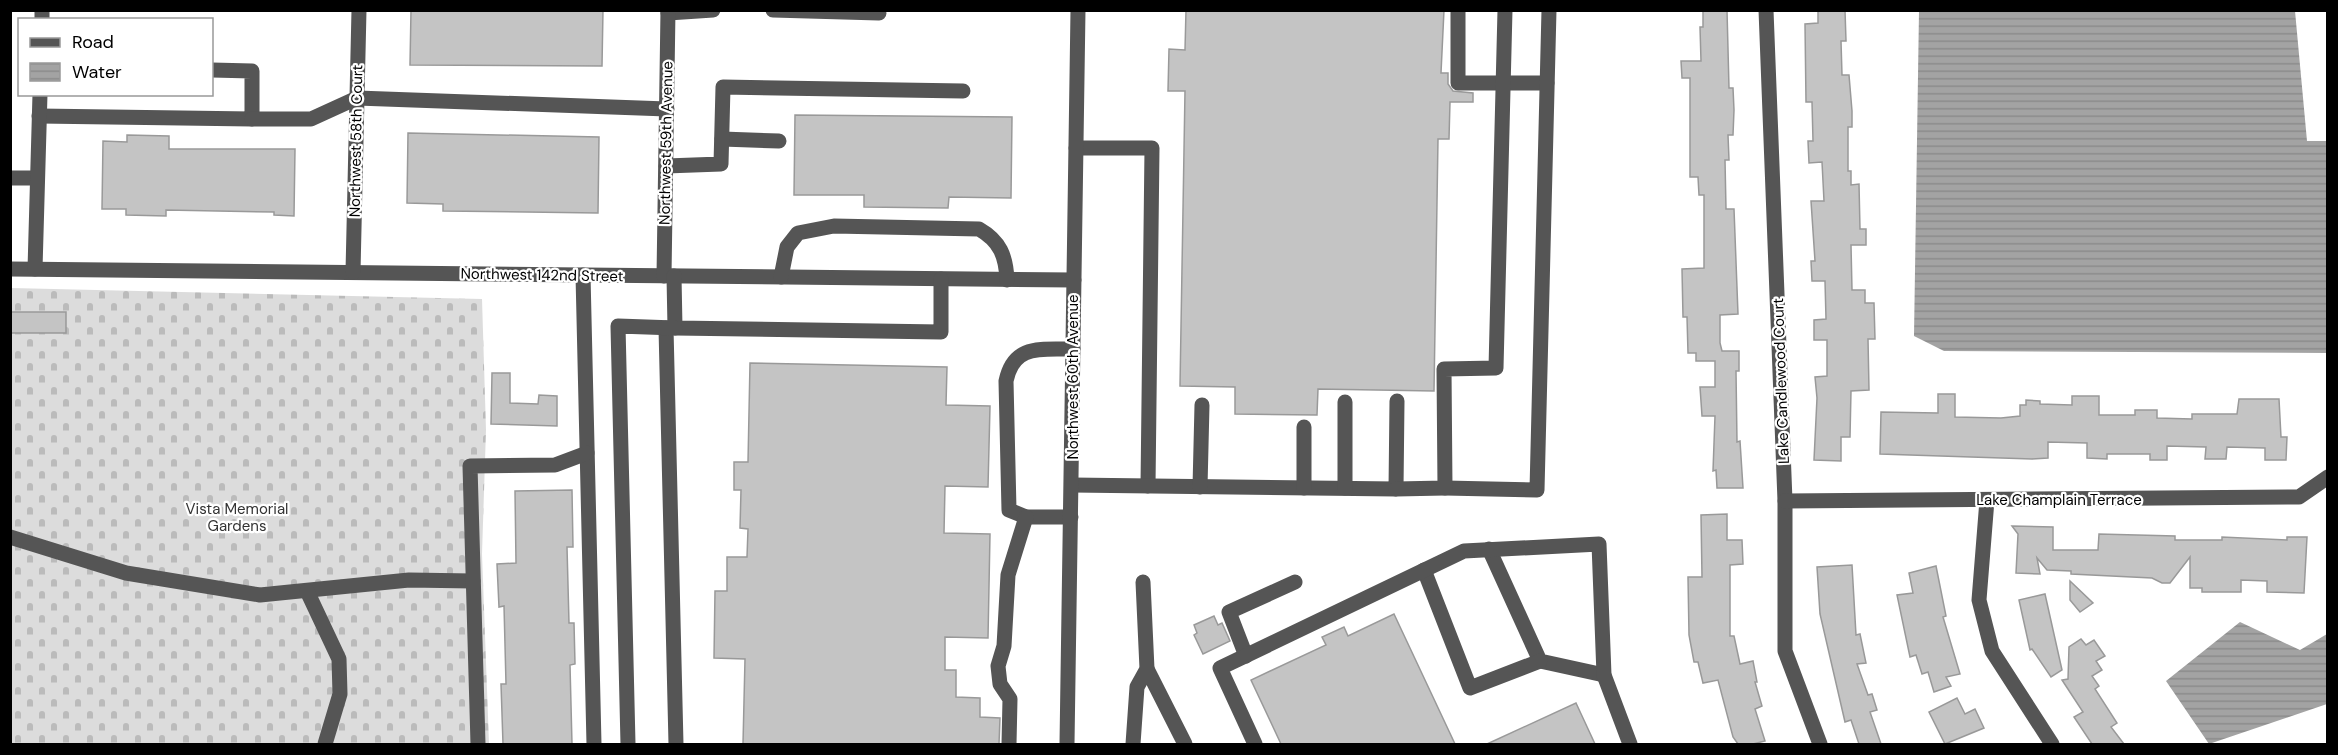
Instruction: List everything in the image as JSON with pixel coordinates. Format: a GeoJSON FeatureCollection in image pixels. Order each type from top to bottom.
{"type":"FeatureCollection","features":[{"type":"Feature","properties":{"kind":"street","name":"Northwest 58th Court"},"geometry":{"type":"LineString","coordinates":[[353,272],[359,10]]}},
{"type":"Feature","properties":{"kind":"street"},"geometry":{"type":"LineString","coordinates":[[668,12],[713,10]]}},
{"type":"Feature","properties":{"kind":"street"},"geometry":{"type":"LineString","coordinates":[[773,10],[879,13]]}},
{"type":"Feature","properties":{"kind":"street","name":"Northwest 60th Avenue"},"geometry":{"type":"LineString","coordinates":[[1067,744],[1078,10]]}},
{"type":"Feature","properties":{"kind":"street"},"geometry":{"type":"LineString","coordinates":[[1458,10],[1458,83],[1547,83]]}},
{"type":"Feature","properties":{"kind":"street"},"geometry":{"type":"LineString","coordinates":[[1445,488],[1444,369],[1496,368],[1505,10]]}},
{"type":"Feature","properties":{"kind":"street"},"geometry":{"type":"LineString","coordinates":[[1072,486],[1537,490],[1549,10]]}},
{"type":"Feature","properties":{"kind":"street","name":"Lake Candlewood Court"},"geometry":{"type":"LineString","coordinates":[[1766,10],[1785,501],[1785,651],[1820,744]]}},
{"type":"Feature","properties":{"kind":"street","name":"Northwest 59th Avenue"},"geometry":{"type":"LineString","coordinates":[[668,12],[666,166],[671,328],[676,744]]}},
{"type":"Feature","properties":{"kind":"street"},"geometry":{"type":"LineString","coordinates":[[213,70],[252,71],[252,119]]}},
{"type":"Feature","properties":{"kind":"street"},"geometry":{"type":"LineString","coordinates":[[666,166],[721,164],[723,87],[963,91]]}},
{"type":"Feature","properties":{"kind":"street"},"geometry":{"type":"LineString","coordinates":[[35,269],[40,96]]}},
{"type":"Feature","properties":{"kind":"street"},"geometry":{"type":"LineString","coordinates":[[39,116],[311,119],[357,98],[667,109]]}},
{"type":"Feature","properties":{"kind":"street"},"geometry":{"type":"LineString","coordinates":[[722,139],[779,141]]}},
{"type":"Feature","properties":{"kind":"street"},"geometry":{"type":"LineString","coordinates":[[1076,148],[1152,148],[1148,486]]}},
{"type":"Feature","properties":{"kind":"street"},"geometry":{"type":"LineString","coordinates":[[10,178],[37,178]]}},
{"type":"Feature","properties":{"kind":"street"},"geometry":{"type":"LineString","coordinates":[[781,277],[787,247],[798,233],[834,226],[979,229],[989,234],[1002,249],[1006,259],[1007,279]]}},
{"type":"Feature","properties":{"kind":"street","name":"Northwest 142nd Street"},"geometry":{"type":"LineString","coordinates":[[10,269],[1074,280]]}},
{"type":"Feature","properties":{"kind":"street"},"geometry":{"type":"LineString","coordinates":[[583,275],[594,744]]}},
{"type":"Feature","properties":{"kind":"street"},"geometry":{"type":"LineString","coordinates":[[628,744],[618,326],[941,332],[942,279]]}},
{"type":"Feature","properties":{"kind":"street"},"geometry":{"type":"LineString","coordinates":[[1071,517],[1026,517],[1009,510],[1006,381],[1009,364],[1018,355],[1035,350],[1073,349]]}},
{"type":"Feature","properties":{"kind":"street"},"geometry":{"type":"LineString","coordinates":[[1396,401],[1396,489]]}},
{"type":"Feature","properties":{"kind":"street"},"geometry":{"type":"LineString","coordinates":[[1345,402],[1345,488]]}},
{"type":"Feature","properties":{"kind":"street"},"geometry":{"type":"LineString","coordinates":[[1200,487],[1202,405]]}},
{"type":"Feature","properties":{"kind":"street"},"geometry":{"type":"LineString","coordinates":[[1304,427],[1304,488]]}},
{"type":"Feature","properties":{"kind":"street"},"geometry":{"type":"LineString","coordinates":[[478,744],[470,465],[555,465],[587,453]]}},
{"type":"Feature","properties":{"kind":"street","name":"Lake Champlain Terrace"},"geometry":{"type":"LineString","coordinates":[[1785,501],[2299,497],[2328,477]]}},
{"type":"Feature","properties":{"kind":"street"},"geometry":{"type":"LineString","coordinates":[[1987,500],[1979,600],[1992,651],[2052,744]]}},
{"type":"Feature","properties":{"kind":"street"},"geometry":{"type":"LineString","coordinates":[[1009,744],[1010,699],[1000,684],[998,666],[1004,646],[1008,575],[1026,517]]}},
{"type":"Feature","properties":{"kind":"street"},"geometry":{"type":"LineString","coordinates":[[10,537],[126,573],[260,595],[409,580],[473,581]]}},
{"type":"Feature","properties":{"kind":"street"},"geometry":{"type":"LineString","coordinates":[[1255,744],[1220,668],[1464,551],[1599,544],[1604,675],[1630,744]]}},
{"type":"Feature","properties":{"kind":"street"},"geometry":{"type":"LineString","coordinates":[[1489,549],[1540,661]]}},
{"type":"Feature","properties":{"kind":"street"},"geometry":{"type":"LineString","coordinates":[[1424,570],[1470,688],[1540,661],[1604,675]]}},
{"type":"Feature","properties":{"kind":"street"},"geometry":{"type":"LineString","coordinates":[[1143,582],[1147,669],[1185,744]]}},
{"type":"Feature","properties":{"kind":"street"},"geometry":{"type":"LineString","coordinates":[[1246,656],[1229,612],[1294,582]]}},
{"type":"Feature","properties":{"kind":"street"},"geometry":{"type":"LineString","coordinates":[[306,591],[339,659],[340,694],[325,744]]}},
{"type":"Feature","properties":{"kind":"street"},"geometry":{"type":"LineString","coordinates":[[1133,744],[1137,687],[1147,669]]}},
{"type":"Feature","properties":{"kind":"green space","name":"Vista Memorial Gardens"},"geometry":{"type":"Polygon","coordinates":[[[11,288],[482,299],[486,430],[482,554],[489,744],[11,744],[11,288]]]}},
{"type":"Feature","properties":{"kind":"water"},"geometry":{"type":"Polygon","coordinates":[[[1919,11],[2295,11],[2307,141],[2327,141],[2327,353],[1944,351],[1914,336],[1919,11]]]}},
{"type":"Feature","properties":{"kind":"water"},"geometry":{"type":"Polygon","coordinates":[[[2240,622],[2300,650],[2327,634],[2327,704],[2209,744],[2166,681],[2240,622]]]}},
{"type":"Feature","properties":{"kind":"building"},"geometry":{"type":"Polygon","coordinates":[[[411,10],[603,10],[602,66],[410,65],[411,10]]]}},
{"type":"Feature","properties":{"kind":"building"},"geometry":{"type":"Polygon","coordinates":[[[1186,10],[1444,10],[1441,73],[1448,73],[1448,84],[1453,91],[1473,93],[1473,102],[1450,102],[1449,139],[1438,139],[1434,391],[1318,389],[1317,415],[1235,414],[1235,387],[1180,386],[1185,91],[1168,91],[1169,49],[1185,50],[1186,10]]]}},
{"type":"Feature","properties":{"kind":"building"},"geometry":{"type":"Polygon","coordinates":[[[1703,10],[1727,10],[1729,88],[1733,88],[1734,110],[1733,135],[1728,135],[1729,160],[1725,160],[1726,209],[1734,209],[1738,314],[1720,315],[1720,343],[1722,351],[1739,351],[1739,371],[1736,371],[1737,442],[1740,441],[1743,488],[1717,488],[1716,470],[1713,471],[1715,416],[1702,416],[1700,387],[1715,387],[1715,361],[1696,361],[1696,353],[1688,353],[1687,317],[1683,317],[1682,269],[1704,268],[1704,195],[1699,195],[1698,177],[1690,177],[1690,78],[1682,78],[1681,61],[1701,61],[1700,27],[1703,27],[1703,10]]]}},
{"type":"Feature","properties":{"kind":"building"},"geometry":{"type":"Polygon","coordinates":[[[1818,10],[1845,10],[1846,41],[1841,41],[1842,75],[1849,75],[1852,111],[1852,127],[1848,127],[1848,171],[1851,171],[1851,185],[1859,184],[1860,229],[1866,229],[1866,245],[1851,245],[1852,290],[1865,290],[1865,303],[1874,303],[1875,339],[1868,339],[1869,390],[1851,391],[1850,437],[1841,437],[1841,461],[1814,460],[1817,398],[1815,377],[1827,376],[1827,340],[1814,340],[1814,320],[1826,319],[1825,281],[1812,281],[1811,261],[1815,261],[1811,201],[1824,201],[1822,162],[1809,163],[1808,141],[1813,141],[1812,102],[1806,102],[1805,24],[1818,23],[1818,10]]]}},
{"type":"Feature","properties":{"kind":"building"},"geometry":{"type":"Polygon","coordinates":[[[795,115],[1012,117],[1011,198],[949,197],[948,208],[864,207],[864,195],[794,195],[795,115]]]}},
{"type":"Feature","properties":{"kind":"building"},"geometry":{"type":"Polygon","coordinates":[[[408,133],[599,137],[598,213],[443,211],[443,204],[407,203],[408,133]]]}},
{"type":"Feature","properties":{"kind":"building"},"geometry":{"type":"Polygon","coordinates":[[[127,135],[169,136],[169,149],[295,149],[294,216],[274,215],[274,212],[166,210],[166,216],[126,215],[126,209],[102,209],[103,141],[127,142],[127,135]]]}},
{"type":"Feature","properties":{"kind":"building"},"geometry":{"type":"Polygon","coordinates":[[[10,312],[66,312],[66,333],[10,333],[10,312]]]}},
{"type":"Feature","properties":{"kind":"building"},"geometry":{"type":"Polygon","coordinates":[[[750,363],[947,367],[946,405],[990,406],[988,487],[945,486],[944,533],[990,534],[988,638],[945,637],[945,670],[956,670],[956,697],[980,698],[980,717],[1000,718],[999,744],[743,744],[745,659],[714,658],[715,591],[727,591],[727,557],[747,557],[748,529],[740,528],[741,490],[734,490],[734,462],[748,462],[750,363]]]}},
{"type":"Feature","properties":{"kind":"building"},"geometry":{"type":"Polygon","coordinates":[[[492,373],[510,373],[510,403],[538,404],[539,395],[557,396],[557,426],[491,424],[492,373]]]}},
{"type":"Feature","properties":{"kind":"building"},"geometry":{"type":"Polygon","coordinates":[[[1938,394],[1955,394],[1955,417],[2001,418],[2020,416],[2020,405],[2026,405],[2026,400],[2040,401],[2040,404],[2072,405],[2072,396],[2099,396],[2099,415],[2135,415],[2135,410],[2157,410],[2157,418],[2192,419],[2192,414],[2237,414],[2239,399],[2279,399],[2281,437],[2287,437],[2286,460],[2265,460],[2265,448],[2227,447],[2226,459],[2205,459],[2206,447],[2167,446],[2167,460],[2150,460],[2150,454],[2107,454],[2107,459],[2087,458],[2087,443],[2048,442],[2048,458],[1880,454],[1881,412],[1938,413],[1938,394]]]}},
{"type":"Feature","properties":{"kind":"building"},"geometry":{"type":"Polygon","coordinates":[[[572,490],[573,547],[567,547],[569,623],[574,623],[575,664],[570,665],[572,744],[503,744],[501,684],[506,684],[504,606],[499,607],[497,564],[516,563],[515,491],[572,490]]]}},
{"type":"Feature","properties":{"kind":"building"},"geometry":{"type":"Polygon","coordinates":[[[1727,514],[1727,540],[1742,540],[1743,564],[1730,565],[1730,636],[1734,636],[1740,664],[1753,661],[1757,682],[1755,682],[1762,706],[1755,709],[1765,741],[1753,744],[1738,744],[1733,737],[1718,680],[1703,683],[1698,662],[1694,662],[1689,635],[1688,577],[1702,577],[1701,515],[1727,514]]]}},
{"type":"Feature","properties":{"kind":"building"},"geometry":{"type":"Polygon","coordinates":[[[2012,526],[2053,527],[2053,550],[2098,550],[2099,534],[2175,536],[2175,540],[2222,540],[2222,537],[2287,540],[2287,537],[2307,537],[2304,593],[2267,592],[2267,581],[2241,580],[2241,592],[2202,592],[2202,588],[2190,588],[2190,557],[2170,583],[2162,583],[2152,578],[2071,574],[2071,571],[2047,570],[2037,558],[2040,574],[2016,573],[2018,534],[2012,526]]]}},
{"type":"Feature","properties":{"kind":"building"},"geometry":{"type":"Polygon","coordinates":[[[1852,565],[1856,635],[1860,634],[1866,663],[1857,664],[1868,695],[1872,694],[1877,710],[1870,712],[1881,744],[1859,744],[1851,720],[1845,722],[1820,614],[1817,567],[1852,565]]]}},
{"type":"Feature","properties":{"kind":"building"},"geometry":{"type":"Polygon","coordinates":[[[1936,566],[1946,616],[1943,617],[1960,674],[1946,677],[1951,686],[1934,692],[1928,672],[1922,674],[1916,655],[1910,657],[1897,595],[1913,593],[1909,573],[1936,566]]]}},
{"type":"Feature","properties":{"kind":"building"},"geometry":{"type":"Polygon","coordinates":[[[2070,581],[2093,603],[2080,612],[2070,600],[2070,581]]]}},
{"type":"Feature","properties":{"kind":"building"},"geometry":{"type":"Polygon","coordinates":[[[2045,594],[2062,670],[2051,677],[2032,649],[2030,650],[2019,600],[2045,594]]]}},
{"type":"Feature","properties":{"kind":"building"},"geometry":{"type":"Polygon","coordinates":[[[1394,614],[1455,744],[1281,744],[1251,680],[1326,645],[1322,637],[1344,627],[1348,636],[1394,614]]]}},
{"type":"Feature","properties":{"kind":"building"},"geometry":{"type":"Polygon","coordinates":[[[1214,616],[1218,625],[1222,623],[1230,641],[1203,654],[1194,635],[1197,633],[1194,625],[1214,616]]]}},
{"type":"Feature","properties":{"kind":"building"},"geometry":{"type":"Polygon","coordinates":[[[2081,639],[2086,645],[2094,640],[2105,656],[2096,661],[2102,670],[2092,676],[2099,686],[2095,689],[2117,723],[2111,727],[2124,744],[2092,744],[2074,717],[2083,712],[2062,680],[2068,679],[2069,647],[2081,639]]]}},
{"type":"Feature","properties":{"kind":"building"},"geometry":{"type":"Polygon","coordinates":[[[1957,698],[1965,714],[1975,709],[1984,728],[1945,744],[1929,712],[1957,698]]]}},
{"type":"Feature","properties":{"kind":"building"},"geometry":{"type":"Polygon","coordinates":[[[1576,703],[1595,744],[1487,744],[1576,703]]]}}]}
